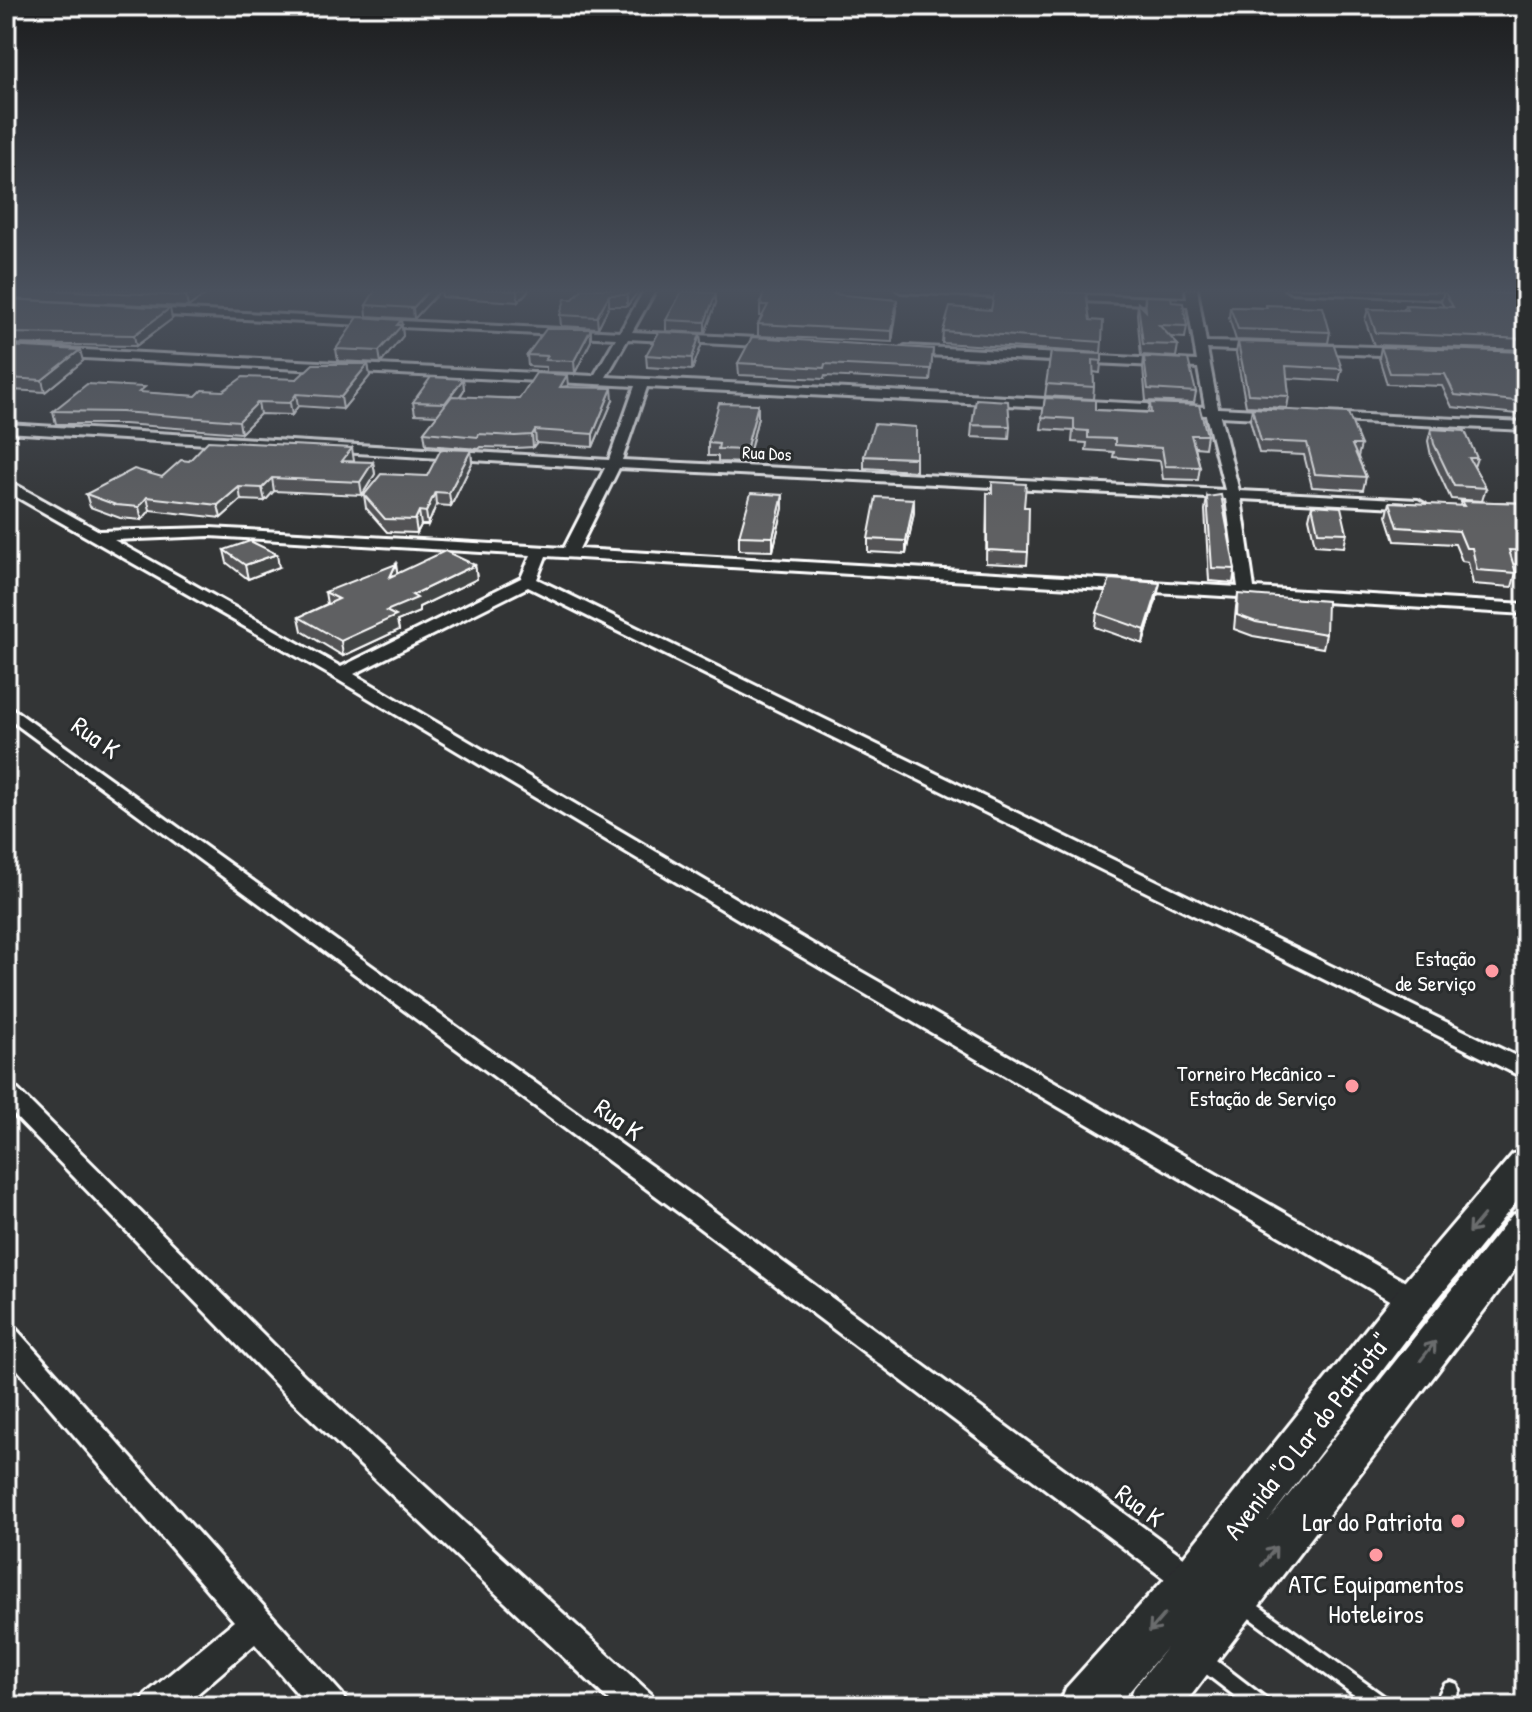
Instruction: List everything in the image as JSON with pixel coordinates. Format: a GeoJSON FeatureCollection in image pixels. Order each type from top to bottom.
{"type":"FeatureCollection","features":[{"type":"Feature","properties":{"kind":"main road","name":"Avenida \"O Lar do Patriota\""},"geometry":{"type":"LineString","coordinates":[[1084,1706],[1193,1582],[1413,1300],[1526,1164]]}},
{"type":"Feature","properties":{"kind":"main road","name":"Avenida \"O Lar do Patriota\""},"geometry":{"type":"LineString","coordinates":[[1152,1706],[1526,1226]]}},
{"type":"Feature","properties":{"kind":"street"},"geometry":{"type":"LineString","coordinates":[[366,369],[1290,415]]}},
{"type":"Feature","properties":{"kind":"street"},"geometry":{"type":"LineString","coordinates":[[597,381],[604,369]]}},
{"type":"Feature","properties":{"kind":"street"},"geometry":{"type":"LineString","coordinates":[[1205,369],[1233,494],[1247,592]]}},
{"type":"Feature","properties":{"kind":"street"},"geometry":{"type":"LineString","coordinates":[[569,553],[614,464],[642,384]]}},
{"type":"Feature","properties":{"kind":"street"},"geometry":{"type":"LineString","coordinates":[[1306,416],[1526,426]]}},
{"type":"Feature","properties":{"kind":"street","name":"Rua Dos"},"geometry":{"type":"LineString","coordinates":[[6,428],[614,464],[1434,505]]}},
{"type":"Feature","properties":{"kind":"street"},"geometry":{"type":"LineString","coordinates":[[6,485],[341,674],[797,944],[1413,1300]]}},
{"type":"Feature","properties":{"kind":"street"},"geometry":{"type":"LineString","coordinates":[[98,536],[210,532],[1526,609]]}},
{"type":"Feature","properties":{"kind":"street"},"geometry":{"type":"LineString","coordinates":[[341,674],[528,581],[540,552]]}},
{"type":"Feature","properties":{"kind":"street"},"geometry":{"type":"LineString","coordinates":[[528,581],[1526,1071]]}},
{"type":"Feature","properties":{"kind":"street","name":"Rua K"},"geometry":{"type":"LineString","coordinates":[[6,709],[698,1213],[1193,1582]]}},
{"type":"Feature","properties":{"kind":"street"},"geometry":{"type":"LineString","coordinates":[[6,1092],[295,1385],[639,1706]]}},
{"type":"Feature","properties":{"kind":"street"},"geometry":{"type":"LineString","coordinates":[[6,1337],[330,1706]]}},
{"type":"Feature","properties":{"kind":"street"},"geometry":{"type":"LineString","coordinates":[[158,1706],[258,1621]]}},
{"type":"Feature","properties":{"kind":"lane"},"geometry":{"type":"LineString","coordinates":[[1236,1599],[1383,1706]]}},
{"type":"Feature","properties":{"kind":"lane"},"geometry":{"type":"LineString","coordinates":[[1194,1654],[1262,1706]]}},
{"type":"Feature","properties":{"kind":"lane"},"geometry":{"type":"LineString","coordinates":[[1440,1706],[1451,1690]]}},
{"type":"Feature","properties":{"kind":"building"},"geometry":{"type":"Polygon","coordinates":[[[6,369],[56,369],[42,380],[6,380],[6,369]]]}},
{"type":"Feature","properties":{"kind":"building"},"geometry":{"type":"Polygon","coordinates":[[[308,369],[364,369],[341,397],[296,394],[290,403],[258,402],[239,421],[121,412],[53,411],[87,384],[145,387],[139,392],[196,396],[202,390],[223,391],[243,377],[297,379],[308,369]]]}},
{"type":"Feature","properties":{"kind":"building"},"geometry":{"type":"Polygon","coordinates":[[[1048,369],[1093,369],[1094,387],[1046,384],[1048,369]]]}},
{"type":"Feature","properties":{"kind":"building"},"geometry":{"type":"Polygon","coordinates":[[[1145,369],[1190,369],[1196,392],[1148,389],[1145,369]]]}},
{"type":"Feature","properties":{"kind":"building"},"geometry":{"type":"Polygon","coordinates":[[[1243,369],[1286,369],[1289,396],[1248,394],[1243,369]]]}},
{"type":"Feature","properties":{"kind":"building"},"geometry":{"type":"Polygon","coordinates":[[[1389,369],[1526,369],[1526,402],[1455,395],[1445,374],[1390,373],[1389,369]]]}},
{"type":"Feature","properties":{"kind":"building"},"geometry":{"type":"Polygon","coordinates":[[[536,373],[567,375],[560,387],[612,388],[593,434],[535,430],[532,435],[479,434],[478,437],[424,432],[452,396],[519,399],[536,373]]]}},
{"type":"Feature","properties":{"kind":"building"},"geometry":{"type":"Polygon","coordinates":[[[431,377],[463,379],[445,403],[413,402],[431,377]]]}},
{"type":"Feature","properties":{"kind":"building"},"geometry":{"type":"Polygon","coordinates":[[[1045,398],[1095,400],[1095,410],[1151,413],[1150,403],[1199,405],[1207,435],[1191,435],[1200,467],[1165,466],[1162,448],[1115,445],[1115,439],[1088,438],[1088,431],[1074,430],[1074,419],[1042,417],[1045,398]]]}},
{"type":"Feature","properties":{"kind":"building"},"geometry":{"type":"Polygon","coordinates":[[[976,399],[1008,401],[1010,426],[972,425],[976,399]]]}},
{"type":"Feature","properties":{"kind":"building"},"geometry":{"type":"Polygon","coordinates":[[[719,403],[758,404],[746,450],[718,449],[719,444],[708,443],[719,403]]]}},
{"type":"Feature","properties":{"kind":"building"},"geometry":{"type":"Polygon","coordinates":[[[1252,408],[1348,413],[1361,445],[1352,445],[1366,477],[1315,474],[1307,443],[1261,441],[1252,408]]]}},
{"type":"Feature","properties":{"kind":"building"},"geometry":{"type":"Polygon","coordinates":[[[874,424],[916,427],[916,458],[864,456],[874,424]]]}},
{"type":"Feature","properties":{"kind":"building"},"geometry":{"type":"Polygon","coordinates":[[[1431,429],[1465,431],[1477,458],[1469,458],[1486,488],[1454,486],[1434,444],[1431,429]]]}},
{"type":"Feature","properties":{"kind":"building"},"geometry":{"type":"Polygon","coordinates":[[[208,441],[352,448],[342,461],[373,462],[360,482],[272,478],[262,488],[239,487],[218,505],[147,497],[139,507],[116,505],[86,494],[134,469],[162,477],[181,460],[189,461],[208,441]]]}},
{"type":"Feature","properties":{"kind":"building"},"geometry":{"type":"Polygon","coordinates":[[[441,449],[471,450],[449,493],[435,492],[426,512],[419,511],[415,520],[385,519],[364,495],[381,474],[427,476],[441,449]]]}},
{"type":"Feature","properties":{"kind":"building"},"geometry":{"type":"Polygon","coordinates":[[[992,482],[1026,484],[1024,507],[1029,507],[1028,552],[987,550],[987,493],[992,493],[992,482]]]}},
{"type":"Feature","properties":{"kind":"building"},"geometry":{"type":"Polygon","coordinates":[[[751,493],[783,495],[773,537],[739,536],[751,493]]]}},
{"type":"Feature","properties":{"kind":"building"},"geometry":{"type":"Polygon","coordinates":[[[1221,495],[1235,569],[1212,568],[1207,497],[1221,495]]]}},
{"type":"Feature","properties":{"kind":"building"},"geometry":{"type":"Polygon","coordinates":[[[876,497],[914,499],[906,541],[868,539],[876,497]]]}},
{"type":"Feature","properties":{"kind":"building"},"geometry":{"type":"Polygon","coordinates":[[[1461,501],[1526,503],[1526,551],[1509,550],[1516,573],[1477,570],[1472,548],[1466,548],[1459,531],[1398,527],[1390,502],[1464,506],[1461,501]]]}},
{"type":"Feature","properties":{"kind":"building"},"geometry":{"type":"Polygon","coordinates":[[[1312,505],[1341,507],[1347,533],[1318,532],[1312,505]]]}},
{"type":"Feature","properties":{"kind":"building"},"geometry":{"type":"Polygon","coordinates":[[[250,541],[277,554],[245,565],[224,550],[250,541]]]}},
{"type":"Feature","properties":{"kind":"building"},"geometry":{"type":"Polygon","coordinates":[[[445,551],[475,565],[412,595],[417,598],[386,611],[396,616],[341,641],[299,617],[339,599],[325,592],[396,564],[390,577],[445,551]]]}},
{"type":"Feature","properties":{"kind":"building"},"geometry":{"type":"Polygon","coordinates":[[[1110,579],[1160,583],[1145,630],[1097,613],[1110,579]]]}},
{"type":"Feature","properties":{"kind":"building"},"geometry":{"type":"Polygon","coordinates":[[[1238,594],[1327,601],[1326,634],[1256,622],[1237,615],[1238,594]]]}},
{"type":"Feature","properties":{"kind":"place","name":"Estação de Serviço"},"geometry":{"type":"Point","coordinates":[1492,971]}},
{"type":"Feature","properties":{"kind":"place","name":"Torneiro Mecânico - Estação de Serviço"},"geometry":{"type":"Point","coordinates":[1352,1086]}},
{"type":"Feature","properties":{"kind":"place","name":"Lar do Patriota"},"geometry":{"type":"Point","coordinates":[1458,1521]}},
{"type":"Feature","properties":{"kind":"place","name":"ATC Equipamentos Hoteleiros"},"geometry":{"type":"Point","coordinates":[1376,1555]}}]}
